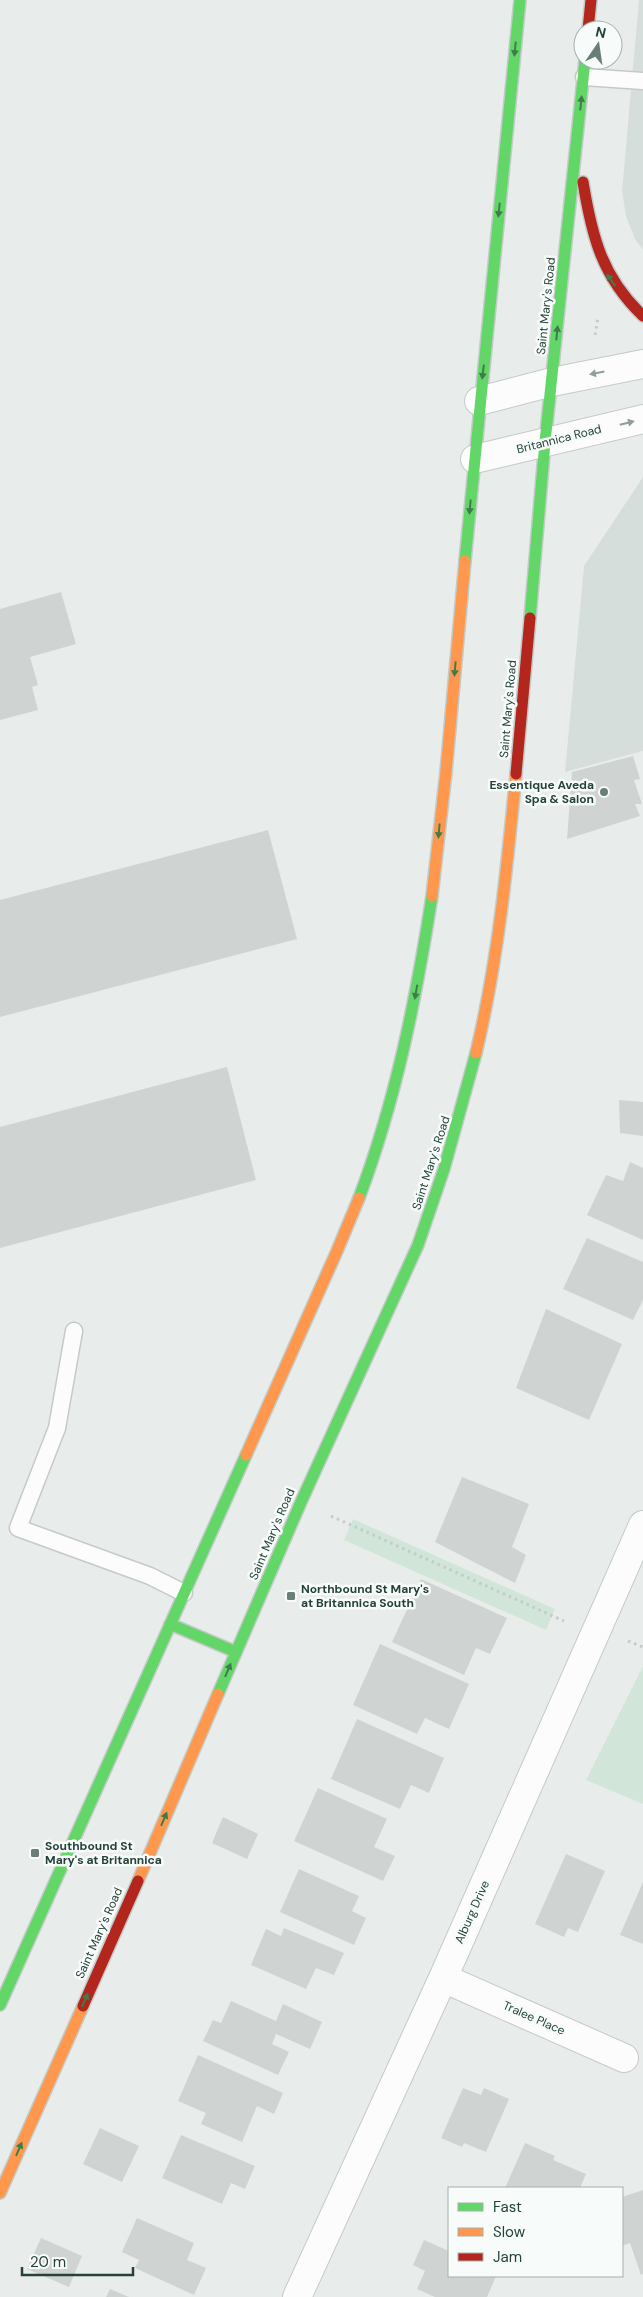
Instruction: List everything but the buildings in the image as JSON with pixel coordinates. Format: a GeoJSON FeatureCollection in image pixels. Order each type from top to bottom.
{"type":"FeatureCollection","features":[{"type":"Feature","properties":{"kind":"main road"},"geometry":{"type":"LineString","coordinates":[[0,2005],[343,1241],[363,1187],[398,1077],[414,1008],[438,846],[479,401],[520,0]]}},
{"type":"Feature","properties":{"kind":"main road"},"geometry":{"type":"LineString","coordinates":[[589,20],[591,0]]}},
{"type":"Feature","properties":{"kind":"main road","name":"Saint Mary's Road"},"geometry":{"type":"LineString","coordinates":[[0,2194],[301,1502],[418,1245],[444,1170],[465,1098],[480,1035],[494,961],[507,871],[540,524],[545,442],[584,70]]}},
{"type":"Feature","properties":{"kind":"main road"},"geometry":{"type":"LineString","coordinates":[[577,145],[590,228],[606,273],[632,307],[643,316]]}},
{"type":"Feature","properties":{"kind":"main road"},"geometry":{"type":"LineString","coordinates":[[170,1624],[236,1652]]}},
{"type":"Feature","properties":{"kind":"street"},"geometry":{"type":"LineString","coordinates":[[479,401],[552,382],[643,364]]}},
{"type":"Feature","properties":{"kind":"street","name":"Britannica Road"},"geometry":{"type":"LineString","coordinates":[[475,459],[643,419]]}},
{"type":"Feature","properties":{"kind":"street","name":"Alburg Drive"},"geometry":{"type":"LineString","coordinates":[[298,2297],[443,1978],[643,1525]]}},
{"type":"Feature","properties":{"kind":"street","name":"Tralee Place"},"geometry":{"type":"LineString","coordinates":[[443,1978],[624,2058]]}},
{"type":"Feature","properties":{"kind":"lane"},"geometry":{"type":"LineString","coordinates":[[584,77],[643,81]]}},
{"type":"Feature","properties":{"kind":"lane"},"geometry":{"type":"LineString","coordinates":[[74,1331],[57,1428],[18,1528],[150,1576],[184,1593]]}},
{"type":"Feature","properties":{"kind":"path"},"geometry":{"type":"LineString","coordinates":[[301,1502],[573,1625],[619,1637],[643,1647]]}},
{"type":"Feature","properties":{"kind":"shaded area"},"geometry":{"type":"Polygon","coordinates":[[[639,0],[643,0],[643,250],[635,239],[626,216],[622,191],[639,0]]]}},
{"type":"Feature","properties":{"kind":"shaded area"},"geometry":{"type":"Polygon","coordinates":[[[643,477],[643,751],[565,772],[584,566],[643,477]]]}},
{"type":"Feature","properties":{"kind":"green space"},"geometry":{"type":"Polygon","coordinates":[[[353,1519],[555,1609],[546,1630],[344,1540],[353,1519]]]}},
{"type":"Feature","properties":{"kind":"green space"},"geometry":{"type":"Polygon","coordinates":[[[643,1666],[643,1804],[586,1780],[643,1666]]]}},
{"type":"Feature","properties":{"kind":"traffic: fast"},"geometry":{"type":"LineString","coordinates":[[465,561],[520,0]]}},
{"type":"Feature","properties":{"kind":"traffic: fast"},"geometry":{"type":"LineString","coordinates":[[530,618],[545,442],[584,70]]}},
{"type":"Feature","properties":{"kind":"traffic: fast"},"geometry":{"type":"LineString","coordinates":[[359,1198],[384,1124],[394,1087],[412,1011],[432,896]]}},
{"type":"Feature","properties":{"kind":"traffic: fast"},"geometry":{"type":"LineString","coordinates":[[218,1694],[301,1502],[418,1245],[444,1169],[476,1053]]}},
{"type":"Feature","properties":{"kind":"traffic: fast"},"geometry":{"type":"LineString","coordinates":[[0,2005],[246,1455]]}},
{"type":"Feature","properties":{"kind":"traffic: fast"},"geometry":{"type":"LineString","coordinates":[[170,1624],[236,1652]]}},
{"type":"Feature","properties":{"kind":"traffic: slow"},"geometry":{"type":"LineString","coordinates":[[432,896],[446,772],[465,561]]}},
{"type":"Feature","properties":{"kind":"traffic: slow"},"geometry":{"type":"LineString","coordinates":[[476,1053],[496,949],[516,774]]}},
{"type":"Feature","properties":{"kind":"traffic: slow"},"geometry":{"type":"LineString","coordinates":[[246,1455],[359,1198]]}},
{"type":"Feature","properties":{"kind":"traffic: slow"},"geometry":{"type":"LineString","coordinates":[[138,1881],[218,1694]]}},
{"type":"Feature","properties":{"kind":"traffic: slow"},"geometry":{"type":"LineString","coordinates":[[0,2193],[83,2006]]}},
{"type":"Feature","properties":{"kind":"traffic: jam"},"geometry":{"type":"LineString","coordinates":[[589,20],[591,0]]}},
{"type":"Feature","properties":{"kind":"traffic: jam"},"geometry":{"type":"LineString","coordinates":[[583,182],[590,221],[608,271],[629,301],[643,316]]}},
{"type":"Feature","properties":{"kind":"traffic: jam"},"geometry":{"type":"LineString","coordinates":[[516,774],[530,618]]}},
{"type":"Feature","properties":{"kind":"traffic: jam"},"geometry":{"type":"LineString","coordinates":[[83,2006],[138,1881]]}},
{"type":"Feature","properties":{"kind":"place","name":"Essentique Aveda Spa & Salon"},"geometry":{"type":"Point","coordinates":[604,792]}},
{"type":"Feature","properties":{"kind":"place","name":"Northbound St Mary's at Britannica South"},"geometry":{"type":"Point","coordinates":[291,1596]}},
{"type":"Feature","properties":{"kind":"place","name":"Southbound St Mary's at Britannica"},"geometry":{"type":"Point","coordinates":[35,1853]}}]}
